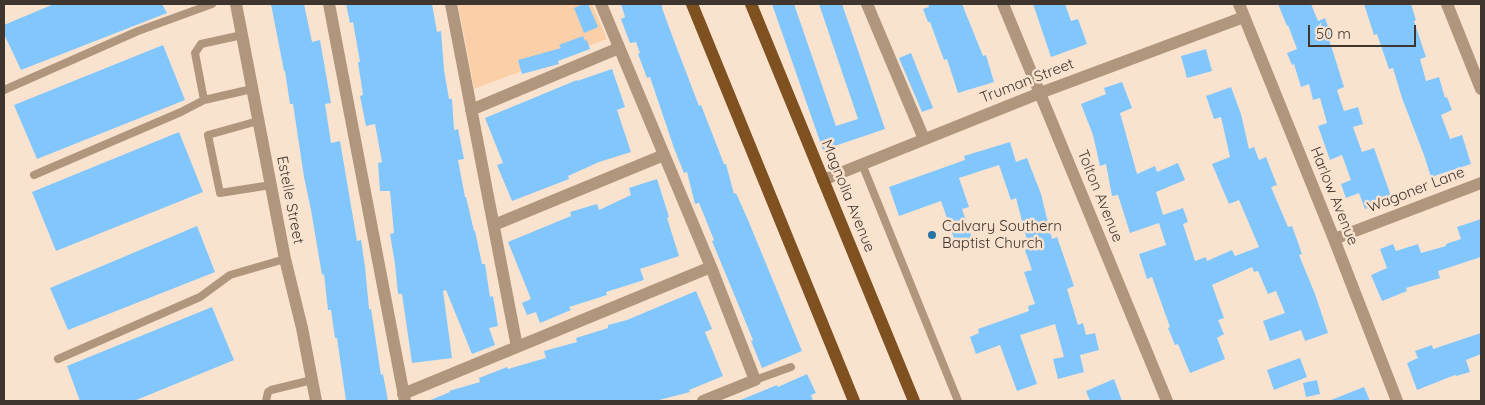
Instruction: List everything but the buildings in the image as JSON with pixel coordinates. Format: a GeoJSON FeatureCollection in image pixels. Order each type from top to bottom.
{"type":"FeatureCollection","features":[{"type":"Feature","properties":{"kind":"main road"},"geometry":{"type":"LineString","coordinates":[[692,4],[854,401]]}},
{"type":"Feature","properties":{"kind":"main road","name":"Magnolia Avenue"},"geometry":{"type":"LineString","coordinates":[[752,4],[914,401]]}},
{"type":"Feature","properties":{"kind":"main road"},"geometry":{"type":"LineString","coordinates":[[841,370],[859,401]]}},
{"type":"Feature","properties":{"kind":"street","name":"Estelle Street"},"geometry":{"type":"LineString","coordinates":[[236,4],[285,260],[302,328],[316,401]]}},
{"type":"Feature","properties":{"kind":"street"},"geometry":{"type":"LineString","coordinates":[[329,4],[378,252],[404,397],[517,347],[711,267]]}},
{"type":"Feature","properties":{"kind":"street"},"geometry":{"type":"LineString","coordinates":[[451,4],[517,347]]}},
{"type":"Feature","properties":{"kind":"street"},"geometry":{"type":"LineString","coordinates":[[601,4],[711,267],[755,380],[703,401]]}},
{"type":"Feature","properties":{"kind":"street"},"geometry":{"type":"LineString","coordinates":[[867,4],[924,140]]}},
{"type":"Feature","properties":{"kind":"street","name":"Tolton Avenue"},"geometry":{"type":"LineString","coordinates":[[1003,4],[1167,401]]}},
{"type":"Feature","properties":{"kind":"street","name":"Harlow Avenue"},"geometry":{"type":"LineString","coordinates":[[1239,4],[1397,401]]}},
{"type":"Feature","properties":{"kind":"street"},"geometry":{"type":"LineString","coordinates":[[1446,4],[1481,89]]}},
{"type":"Feature","properties":{"kind":"street","name":"Truman Street"},"geometry":{"type":"LineString","coordinates":[[823,180],[1040,93],[1244,17]]}},
{"type":"Feature","properties":{"kind":"street"},"geometry":{"type":"LineString","coordinates":[[471,110],[620,48]]}},
{"type":"Feature","properties":{"kind":"street"},"geometry":{"type":"LineString","coordinates":[[494,225],[664,156]]}},
{"type":"Feature","properties":{"kind":"street","name":"Wagoner Lane"},"geometry":{"type":"LineString","coordinates":[[1334,239],[1481,183]]}},
{"type":"Feature","properties":{"kind":"lane"},"geometry":{"type":"LineString","coordinates":[[4,90],[138,31],[212,4]]}},
{"type":"Feature","properties":{"kind":"lane"},"geometry":{"type":"LineString","coordinates":[[204,100],[196,53],[201,44],[242,35]]}},
{"type":"Feature","properties":{"kind":"lane"},"geometry":{"type":"LineString","coordinates":[[34,175],[181,112],[204,100],[252,89]]}},
{"type":"Feature","properties":{"kind":"lane"},"geometry":{"type":"LineString","coordinates":[[258,121],[208,135],[220,193],[271,185]]}},
{"type":"Feature","properties":{"kind":"lane","name":"Magnolia Avenue"},"geometry":{"type":"LineString","coordinates":[[862,164],[958,401]]}},
{"type":"Feature","properties":{"kind":"lane"},"geometry":{"type":"LineString","coordinates":[[58,359],[200,297],[230,275],[285,260]]}},
{"type":"Feature","properties":{"kind":"lane"},"geometry":{"type":"LineString","coordinates":[[755,380],[791,367]]}},
{"type":"Feature","properties":{"kind":"lane"},"geometry":{"type":"LineString","coordinates":[[266,401],[268,392],[271,390],[312,380]]}},
{"type":"Feature","properties":{"kind":"shaded area"},"geometry":{"type":"Polygon","coordinates":[[[458,4],[592,4],[607,39],[474,89],[458,4]]]}},
{"type":"Feature","properties":{"kind":"place","name":"Calvary Southern Baptist Church"},"geometry":{"type":"Point","coordinates":[932,235]}}]}
